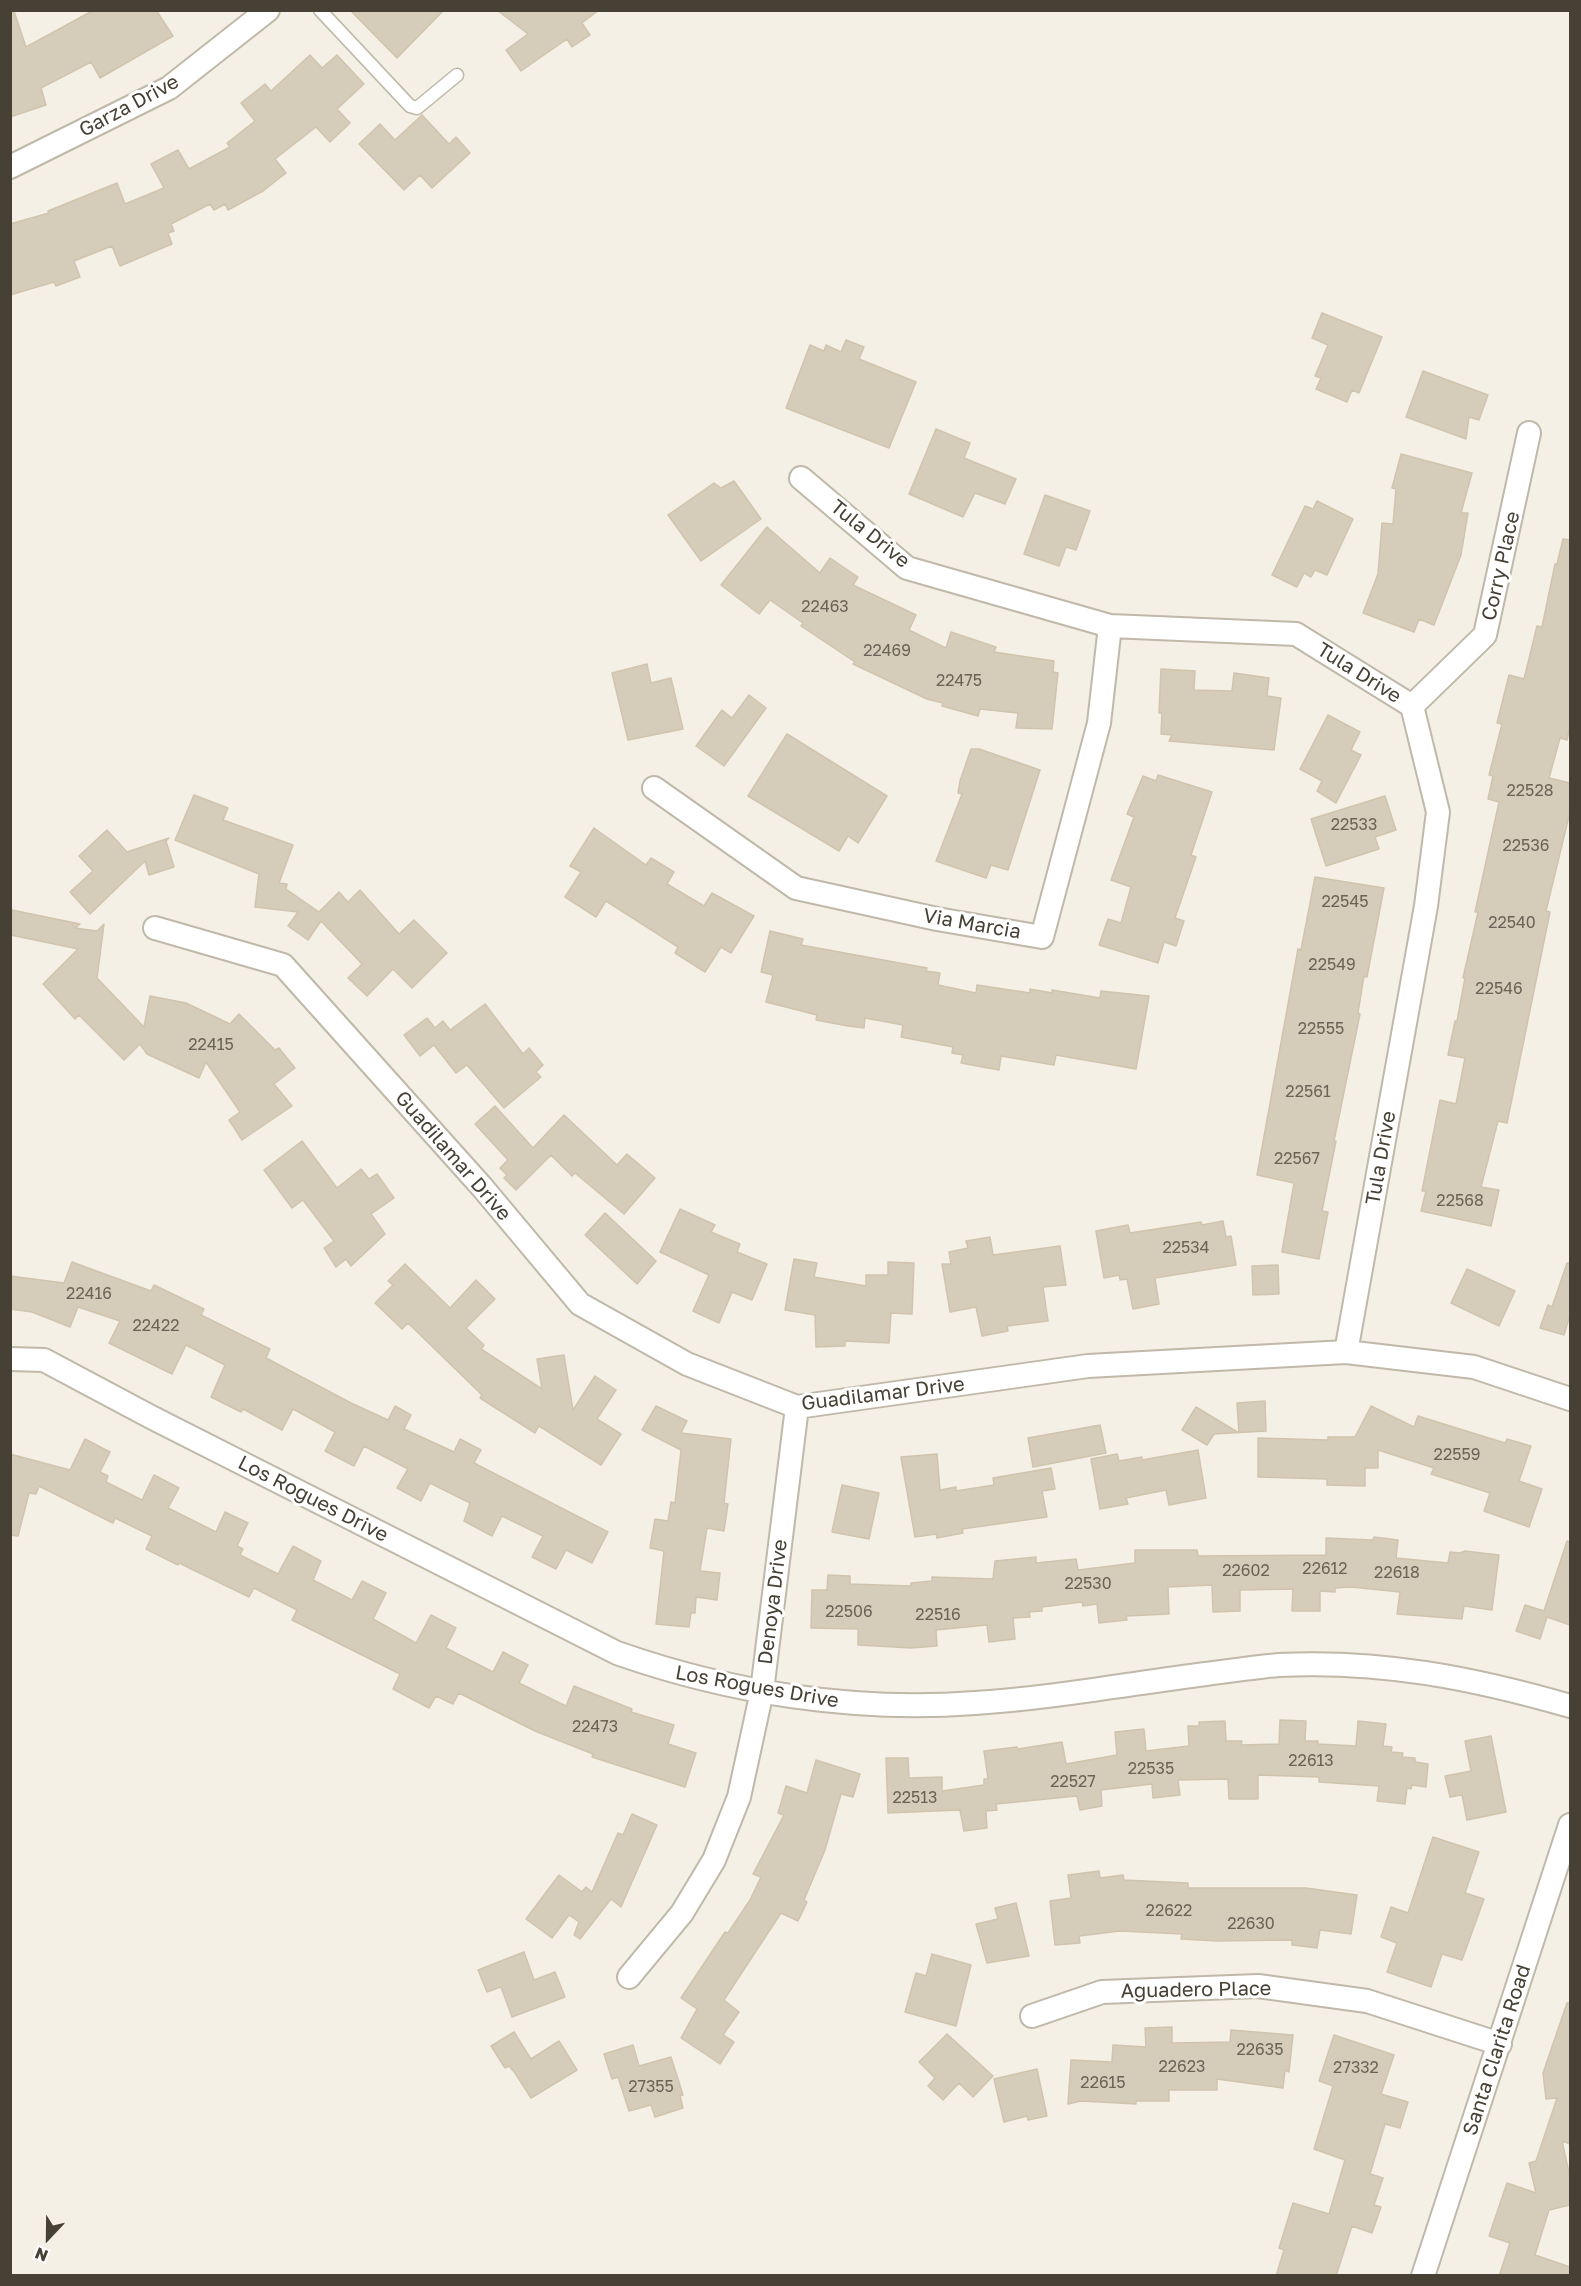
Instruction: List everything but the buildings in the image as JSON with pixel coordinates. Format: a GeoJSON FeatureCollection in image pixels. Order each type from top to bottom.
{"type":"FeatureCollection","features":[{"type":"Feature","properties":{"kind":"street","name":"Garza Drive"},"geometry":{"type":"LineString","coordinates":[[10,167],[169,88],[268,10]]}},
{"type":"Feature","properties":{"kind":"street","name":"Corry Place"},"geometry":{"type":"LineString","coordinates":[[1412,706],[1485,635],[1529,433]]}},
{"type":"Feature","properties":{"kind":"street","name":"Tula Drive"},"geometry":{"type":"LineString","coordinates":[[801,478],[907,568],[1110,627],[1296,634],[1412,706],[1437,812],[1426,906],[1346,1352]]}},
{"type":"Feature","properties":{"kind":"street","name":"Via Marcia"},"geometry":{"type":"LineString","coordinates":[[654,788],[796,888],[937,919],[1042,937],[1099,723],[1110,627]]}},
{"type":"Feature","properties":{"kind":"street","name":"Guadilamar Drive"},"geometry":{"type":"LineString","coordinates":[[155,928],[283,964],[482,1187],[580,1304],[687,1364],[797,1407],[1088,1366],[1346,1352],[1474,1367],[1570,1399]]}},
{"type":"Feature","properties":{"kind":"street","name":"Los Rogues Drive"},"geometry":{"type":"LineString","coordinates":[[10,1359],[44,1360],[151,1417],[617,1653],[673,1673],[762,1691],[859,1705],[975,1703],[1279,1665],[1404,1668],[1498,1685],[1570,1706]]}},
{"type":"Feature","properties":{"kind":"street","name":"Denoya Drive"},"geometry":{"type":"LineString","coordinates":[[629,1977],[682,1913],[714,1860],[739,1797],[762,1691],[797,1407]]}},
{"type":"Feature","properties":{"kind":"street","name":"Santa Clarita Road"},"geometry":{"type":"LineString","coordinates":[[1423,2276],[1570,1825]]}},
{"type":"Feature","properties":{"kind":"street","name":"Aguadero Place"},"geometry":{"type":"LineString","coordinates":[[1032,2016],[1102,1992],[1258,1986],[1367,2001],[1500,2044]]}},
{"type":"Feature","properties":{"kind":"lane"},"geometry":{"type":"LineString","coordinates":[[320,10],[410,106],[417,108],[457,75]]}}]}
